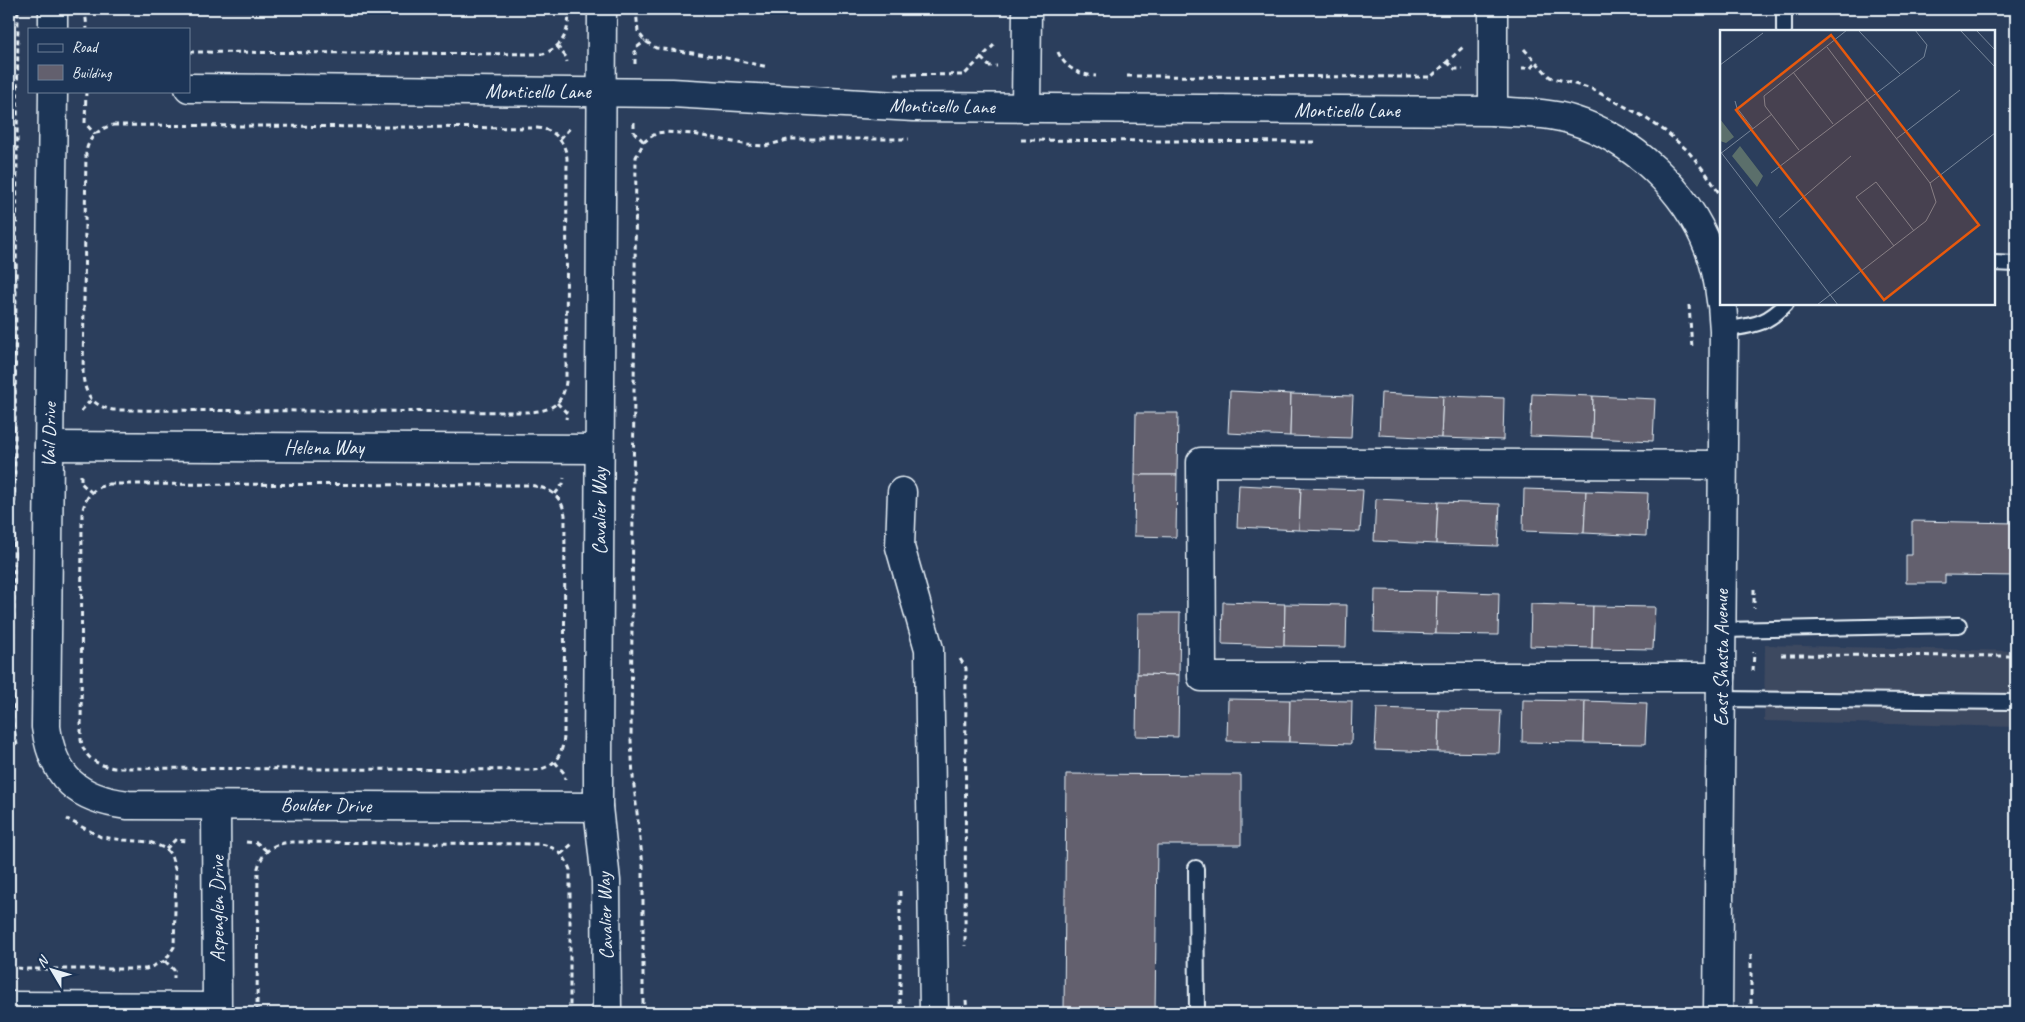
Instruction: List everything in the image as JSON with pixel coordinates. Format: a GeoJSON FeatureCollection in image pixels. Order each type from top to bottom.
{"type":"FeatureCollection","features":[{"type":"Feature","properties":{"kind":"street"},"geometry":{"type":"LineString","coordinates":[[53,9],[53,28]]}},
{"type":"Feature","properties":{"kind":"street","name":"Cavalier Way"},"geometry":{"type":"LineString","coordinates":[[602,9],[598,808],[606,881],[607,1013]]}},
{"type":"Feature","properties":{"kind":"street"},"geometry":{"type":"LineString","coordinates":[[1026,108],[1027,9]]}},
{"type":"Feature","properties":{"kind":"street"},"geometry":{"type":"LineString","coordinates":[[1493,9],[1493,111]]}},
{"type":"Feature","properties":{"kind":"street","name":"Monticello Lane"},"geometry":{"type":"LineString","coordinates":[[190,88],[672,93],[914,107],[1493,111],[1543,114],[1571,120],[1598,130],[1625,146],[1648,164],[1673,188]]}},
{"type":"Feature","properties":{"kind":"street","name":"Vail Drive"},"geometry":{"type":"LineString","coordinates":[[53,92],[46,727],[49,746],[55,762],[64,775]]}},
{"type":"Feature","properties":{"kind":"street","name":"East Shasta Avenue"},"geometry":{"type":"LineString","coordinates":[[1673,188],[1692,216],[1709,249],[1717,275],[1720,297]]}},
{"type":"Feature","properties":{"kind":"street","name":"East Shasta Avenue"},"geometry":{"type":"LineString","coordinates":[[1718,1013],[1722,311]]}},
{"type":"Feature","properties":{"kind":"street","name":"Helena Way"},"geometry":{"type":"LineString","coordinates":[[49,446],[599,449]]}},
{"type":"Feature","properties":{"kind":"street"},"geometry":{"type":"LineString","coordinates":[[1720,688],[1202,677],[1201,462],[1722,465]]}},
{"type":"Feature","properties":{"kind":"street"},"geometry":{"type":"LineString","coordinates":[[902,492],[900,547],[928,649],[934,1013]]}},
{"type":"Feature","properties":{"kind":"street","name":"Boulder Drive"},"geometry":{"type":"LineString","coordinates":[[64,775],[76,787],[88,795],[106,802],[128,805],[598,808]]}},
{"type":"Feature","properties":{"kind":"street","name":"Aspenglen Drive"},"geometry":{"type":"LineString","coordinates":[[216,805],[217,1010]]}},
{"type":"Feature","properties":{"kind":"street"},"geometry":{"type":"LineString","coordinates":[[9,1006],[217,1010]]}},
{"type":"Feature","properties":{"kind":"lane"},"geometry":{"type":"LineString","coordinates":[[1784,9],[1784,30]]}},
{"type":"Feature","properties":{"kind":"lane"},"geometry":{"type":"LineString","coordinates":[[1995,263],[2016,264]]}},
{"type":"Feature","properties":{"kind":"lane"},"geometry":{"type":"LineString","coordinates":[[1722,311],[1760,324],[1775,316],[1785,305]]}},
{"type":"Feature","properties":{"kind":"lane"},"geometry":{"type":"LineString","coordinates":[[1721,630],[1959,625]]}},
{"type":"Feature","properties":{"kind":"lane"},"geometry":{"type":"LineString","coordinates":[[1720,688],[2016,702]]}},
{"type":"Feature","properties":{"kind":"lane"},"geometry":{"type":"LineString","coordinates":[[1196,868],[1197,1013]]}},
{"type":"Feature","properties":{"kind":"path"},"geometry":{"type":"LineString","coordinates":[[85,9],[87,28]]}},
{"type":"Feature","properties":{"kind":"path"},"geometry":{"type":"LineString","coordinates":[[190,52],[544,54],[552,50],[566,37],[569,9]]}},
{"type":"Feature","properties":{"kind":"path"},"geometry":{"type":"LineString","coordinates":[[636,9],[638,32],[645,41],[656,48],[722,57],[771,67]]}},
{"type":"Feature","properties":{"kind":"path"},"geometry":{"type":"LineString","coordinates":[[885,74],[964,74],[997,42],[997,34]]}},
{"type":"Feature","properties":{"kind":"path"},"geometry":{"type":"LineString","coordinates":[[1126,76],[1431,77],[1464,46],[1464,37]]}},
{"type":"Feature","properties":{"kind":"path"},"geometry":{"type":"LineString","coordinates":[[1056,44],[1058,54],[1069,68],[1086,75],[1106,76]]}},
{"type":"Feature","properties":{"kind":"path"},"geometry":{"type":"LineString","coordinates":[[86,92],[85,123],[95,134]]}},
{"type":"Feature","properties":{"kind":"path"},"geometry":{"type":"LineString","coordinates":[[113,125],[537,128],[551,132],[562,142],[567,158],[566,382],[560,400],[546,411],[523,412],[113,410],[96,405],[86,393],[83,375],[86,152],[88,144],[95,134],[105,127],[113,125]]}},
{"type":"Feature","properties":{"kind":"path"},"geometry":{"type":"LineString","coordinates":[[643,1013],[643,866],[633,777],[631,740],[636,157],[644,142],[665,132],[693,134],[748,146],[766,146],[791,138],[910,139]]}},
{"type":"Feature","properties":{"kind":"path"},"geometry":{"type":"LineString","coordinates":[[1019,140],[1318,142]]}},
{"type":"Feature","properties":{"kind":"path"},"geometry":{"type":"LineString","coordinates":[[1689,301],[1693,349]]}},
{"type":"Feature","properties":{"kind":"path"},"geometry":{"type":"LineString","coordinates":[[109,484],[519,485],[546,488],[563,504],[565,515],[563,726],[563,745],[560,755],[549,766],[535,770],[114,768],[98,764],[86,753],[81,740],[82,514],[84,504],[94,489],[109,484]]}},
{"type":"Feature","properties":{"kind":"path"},"geometry":{"type":"LineString","coordinates":[[955,653],[966,668],[965,952]]}},
{"type":"Feature","properties":{"kind":"path"},"geometry":{"type":"LineString","coordinates":[[1781,655],[2016,656]]}},
{"type":"Feature","properties":{"kind":"path"},"geometry":{"type":"LineString","coordinates":[[257,1013],[258,868],[260,860],[270,848],[283,842],[541,844],[554,849],[564,858],[570,870],[570,1013]]}},
{"type":"Feature","properties":{"kind":"path"},"geometry":{"type":"LineString","coordinates":[[966,998],[967,1013]]}},
{"type":"Feature","properties":{"kind":"shaded area"},"geometry":{"type":"Polygon","coordinates":[[[1765,645],[2016,651],[2016,727],[1764,721],[1765,645]]]}},
{"type":"Feature","properties":{"kind":"shaded area"},"geometry":{"type":"Polygon","coordinates":[[[1765,1006],[1932,1011],[2016,1013],[1765,1013],[1765,1006]]]}},
{"type":"Feature","properties":{"kind":"building"},"geometry":{"type":"Polygon","coordinates":[[[1230,391],[1291,394],[1290,436],[1228,433],[1230,391]]]}},
{"type":"Feature","properties":{"kind":"building"},"geometry":{"type":"Polygon","coordinates":[[[1381,393],[1443,396],[1441,438],[1379,435],[1381,393]]]}},
{"type":"Feature","properties":{"kind":"building"},"geometry":{"type":"Polygon","coordinates":[[[1291,394],[1353,396],[1351,438],[1290,436],[1291,394]]]}},
{"type":"Feature","properties":{"kind":"building"},"geometry":{"type":"Polygon","coordinates":[[[1532,394],[1593,396],[1592,438],[1530,436],[1532,394]]]}},
{"type":"Feature","properties":{"kind":"building"},"geometry":{"type":"Polygon","coordinates":[[[1443,396],[1504,398],[1503,440],[1441,438],[1443,396]]]}},
{"type":"Feature","properties":{"kind":"building"},"geometry":{"type":"Polygon","coordinates":[[[1593,396],[1655,399],[1653,441],[1592,438],[1593,396]]]}},
{"type":"Feature","properties":{"kind":"building"},"geometry":{"type":"Polygon","coordinates":[[[1136,413],[1178,413],[1177,475],[1135,475],[1136,413]]]}},
{"type":"Feature","properties":{"kind":"building"},"geometry":{"type":"Polygon","coordinates":[[[1135,475],[1177,475],[1176,537],[1134,536],[1135,475]]]}},
{"type":"Feature","properties":{"kind":"building"},"geometry":{"type":"Polygon","coordinates":[[[1239,485],[1301,488],[1299,530],[1237,527],[1239,485]]]}},
{"type":"Feature","properties":{"kind":"building"},"geometry":{"type":"Polygon","coordinates":[[[1301,488],[1363,490],[1360,532],[1299,530],[1301,488]]]}},
{"type":"Feature","properties":{"kind":"building"},"geometry":{"type":"Polygon","coordinates":[[[1524,489],[1586,491],[1584,533],[1523,531],[1524,489]]]}},
{"type":"Feature","properties":{"kind":"building"},"geometry":{"type":"Polygon","coordinates":[[[1586,491],[1648,493],[1646,536],[1584,533],[1586,491]]]}},
{"type":"Feature","properties":{"kind":"building"},"geometry":{"type":"Polygon","coordinates":[[[1376,499],[1438,502],[1436,544],[1374,541],[1376,499]]]}},
{"type":"Feature","properties":{"kind":"building"},"geometry":{"type":"Polygon","coordinates":[[[1438,502],[1500,504],[1498,546],[1436,544],[1438,502]]]}},
{"type":"Feature","properties":{"kind":"building"},"geometry":{"type":"Polygon","coordinates":[[[1912,521],[2016,523],[2016,576],[1945,575],[1945,583],[1906,583],[1906,555],[1912,555],[1912,521]]]}},
{"type":"Feature","properties":{"kind":"building"},"geometry":{"type":"Polygon","coordinates":[[[1375,590],[1437,591],[1436,634],[1374,632],[1375,590]]]}},
{"type":"Feature","properties":{"kind":"building"},"geometry":{"type":"Polygon","coordinates":[[[1437,591],[1499,593],[1498,635],[1436,634],[1437,591]]]}},
{"type":"Feature","properties":{"kind":"building"},"geometry":{"type":"Polygon","coordinates":[[[1223,602],[1285,604],[1284,646],[1222,644],[1223,602]]]}},
{"type":"Feature","properties":{"kind":"building"},"geometry":{"type":"Polygon","coordinates":[[[1285,604],[1347,605],[1346,647],[1284,646],[1285,604]]]}},
{"type":"Feature","properties":{"kind":"building"},"geometry":{"type":"Polygon","coordinates":[[[1531,604],[1593,606],[1592,648],[1530,646],[1531,604]]]}},
{"type":"Feature","properties":{"kind":"building"},"geometry":{"type":"Polygon","coordinates":[[[1593,606],[1655,607],[1653,649],[1592,648],[1593,606]]]}},
{"type":"Feature","properties":{"kind":"building"},"geometry":{"type":"Polygon","coordinates":[[[1138,613],[1180,613],[1179,675],[1137,674],[1138,613]]]}},
{"type":"Feature","properties":{"kind":"building"},"geometry":{"type":"Polygon","coordinates":[[[1137,674],[1179,675],[1178,737],[1136,736],[1137,674]]]}},
{"type":"Feature","properties":{"kind":"building"},"geometry":{"type":"Polygon","coordinates":[[[1228,699],[1290,700],[1289,742],[1227,741],[1228,699]]]}},
{"type":"Feature","properties":{"kind":"building"},"geometry":{"type":"Polygon","coordinates":[[[1290,700],[1352,701],[1351,744],[1289,742],[1290,700]]]}},
{"type":"Feature","properties":{"kind":"building"},"geometry":{"type":"Polygon","coordinates":[[[1523,700],[1585,701],[1584,743],[1522,742],[1523,700]]]}},
{"type":"Feature","properties":{"kind":"building"},"geometry":{"type":"Polygon","coordinates":[[[1585,701],[1647,703],[1645,744],[1584,743],[1585,701]]]}},
{"type":"Feature","properties":{"kind":"building"},"geometry":{"type":"Polygon","coordinates":[[[1377,708],[1439,710],[1438,752],[1375,750],[1377,708]]]}},
{"type":"Feature","properties":{"kind":"building"},"geometry":{"type":"Polygon","coordinates":[[[1439,710],[1501,711],[1499,753],[1438,752],[1439,710]]]}},
{"type":"Feature","properties":{"kind":"building"},"geometry":{"type":"Polygon","coordinates":[[[1066,774],[1241,775],[1241,845],[1157,845],[1155,1013],[1064,1013],[1066,774]]]}}]}
